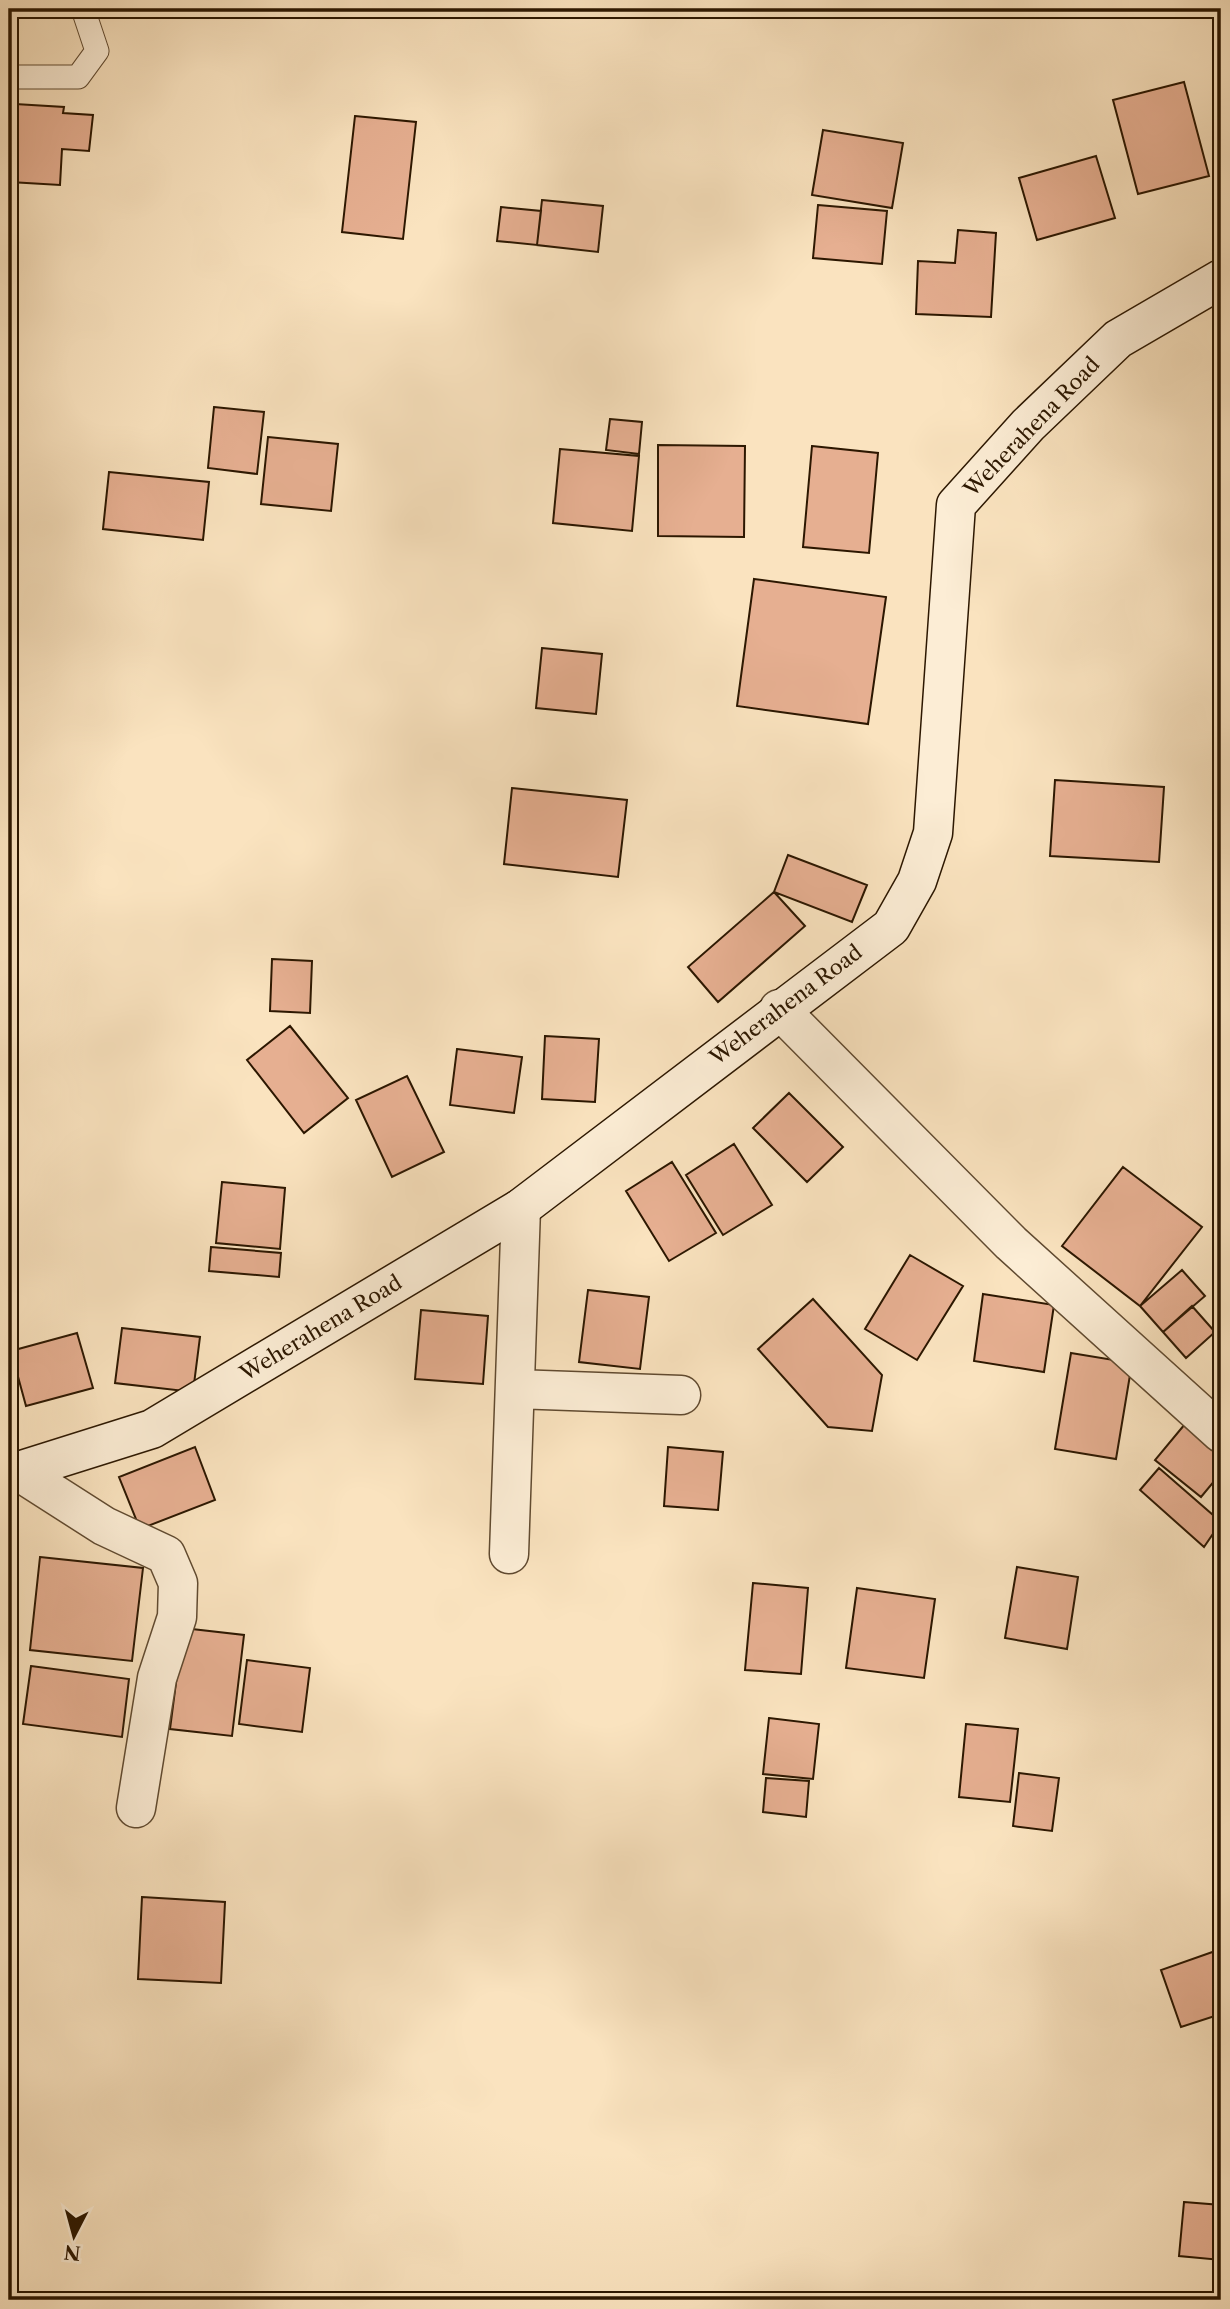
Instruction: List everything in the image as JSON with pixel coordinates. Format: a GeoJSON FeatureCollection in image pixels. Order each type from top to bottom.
{"type":"FeatureCollection","features":[{"type":"Feature","properties":{"kind":"main road","name":"Weherahena Road"},"geometry":{"type":"LineString","coordinates":[[13,1473],[152,1429],[521,1208],[779,1009],[891,927],[917,881],[933,833],[956,505],[1028,425],[1118,339],[1221,279]]}},
{"type":"Feature","properties":{"kind":"main road"},"geometry":{"type":"LineString","coordinates":[[779,1009],[1011,1243],[1221,1433]]}},
{"type":"Feature","properties":{"kind":"main road"},"geometry":{"type":"LineString","coordinates":[[509,1554],[521,1208]]}},
{"type":"Feature","properties":{"kind":"main road"},"geometry":{"type":"LineString","coordinates":[[515,1389],[681,1395]]}},
{"type":"Feature","properties":{"kind":"main road"},"geometry":{"type":"LineString","coordinates":[[13,1473],[104,1526],[166,1555],[178,1583],[177,1617],[158,1678],[136,1808]]}},
{"type":"Feature","properties":{"kind":"lane"},"geometry":{"type":"LineString","coordinates":[[9,77],[78,77],[97,51],[83,9]]}},
{"type":"Feature","properties":{"kind":"building"},"geometry":{"type":"Polygon","coordinates":[[[9,9],[14,9],[10,54],[9,54],[9,9]]]}},
{"type":"Feature","properties":{"kind":"building"},"geometry":{"type":"Polygon","coordinates":[[[1184,82],[1209,176],[1138,194],[1113,100],[1184,82]]]}},
{"type":"Feature","properties":{"kind":"building"},"geometry":{"type":"Polygon","coordinates":[[[15,104],[64,107],[63,113],[93,115],[89,151],[62,149],[60,185],[10,182],[15,104]]]}},
{"type":"Feature","properties":{"kind":"building"},"geometry":{"type":"Polygon","coordinates":[[[355,116],[416,122],[403,239],[342,232],[355,116]]]}},
{"type":"Feature","properties":{"kind":"building"},"geometry":{"type":"Polygon","coordinates":[[[823,130],[903,143],[892,208],[812,195],[823,130]]]}},
{"type":"Feature","properties":{"kind":"building"},"geometry":{"type":"Polygon","coordinates":[[[1096,156],[1115,218],[1037,240],[1019,178],[1096,156]]]}},
{"type":"Feature","properties":{"kind":"building"},"geometry":{"type":"Polygon","coordinates":[[[542,200],[603,206],[598,252],[537,245],[542,200]]]}},
{"type":"Feature","properties":{"kind":"building"},"geometry":{"type":"Polygon","coordinates":[[[818,205],[887,211],[882,264],[813,258],[818,205]]]}},
{"type":"Feature","properties":{"kind":"building"},"geometry":{"type":"Polygon","coordinates":[[[501,207],[541,211],[537,245],[497,241],[501,207]]]}},
{"type":"Feature","properties":{"kind":"building"},"geometry":{"type":"Polygon","coordinates":[[[958,230],[996,233],[991,317],[916,314],[918,261],[955,263],[958,230]]]}},
{"type":"Feature","properties":{"kind":"building"},"geometry":{"type":"Polygon","coordinates":[[[214,407],[264,412],[257,474],[208,468],[214,407]]]}},
{"type":"Feature","properties":{"kind":"building"},"geometry":{"type":"Polygon","coordinates":[[[610,419],[642,422],[639,454],[606,450],[610,419]]]}},
{"type":"Feature","properties":{"kind":"building"},"geometry":{"type":"Polygon","coordinates":[[[268,437],[338,444],[331,511],[261,504],[268,437]]]}},
{"type":"Feature","properties":{"kind":"building"},"geometry":{"type":"Polygon","coordinates":[[[658,445],[745,446],[744,537],[658,536],[658,445]]]}},
{"type":"Feature","properties":{"kind":"building"},"geometry":{"type":"Polygon","coordinates":[[[812,446],[878,453],[869,553],[803,547],[812,446]]]}},
{"type":"Feature","properties":{"kind":"building"},"geometry":{"type":"Polygon","coordinates":[[[560,449],[639,456],[632,531],[553,523],[560,449]]]}},
{"type":"Feature","properties":{"kind":"building"},"geometry":{"type":"Polygon","coordinates":[[[109,472],[209,482],[203,540],[103,529],[109,472]]]}},
{"type":"Feature","properties":{"kind":"building"},"geometry":{"type":"Polygon","coordinates":[[[754,579],[886,597],[868,724],[737,706],[754,579]]]}},
{"type":"Feature","properties":{"kind":"building"},"geometry":{"type":"Polygon","coordinates":[[[542,648],[602,654],[596,714],[536,708],[542,648]]]}},
{"type":"Feature","properties":{"kind":"building"},"geometry":{"type":"Polygon","coordinates":[[[1055,780],[1164,787],[1159,862],[1050,856],[1055,780]]]}},
{"type":"Feature","properties":{"kind":"building"},"geometry":{"type":"Polygon","coordinates":[[[512,788],[627,800],[618,877],[504,864],[512,788]]]}},
{"type":"Feature","properties":{"kind":"building"},"geometry":{"type":"Polygon","coordinates":[[[788,855],[867,885],[852,922],[774,892],[788,855]]]}},
{"type":"Feature","properties":{"kind":"building"},"geometry":{"type":"Polygon","coordinates":[[[774,892],[805,926],[718,1002],[688,967],[774,892]]]}},
{"type":"Feature","properties":{"kind":"building"},"geometry":{"type":"Polygon","coordinates":[[[272,959],[312,961],[310,1013],[270,1011],[272,959]]]}},
{"type":"Feature","properties":{"kind":"building"},"geometry":{"type":"Polygon","coordinates":[[[290,1026],[348,1098],[304,1133],[247,1060],[290,1026]]]}},
{"type":"Feature","properties":{"kind":"building"},"geometry":{"type":"Polygon","coordinates":[[[545,1036],[599,1039],[595,1102],[542,1099],[545,1036]]]}},
{"type":"Feature","properties":{"kind":"building"},"geometry":{"type":"Polygon","coordinates":[[[457,1049],[522,1057],[514,1113],[450,1105],[457,1049]]]}},
{"type":"Feature","properties":{"kind":"building"},"geometry":{"type":"Polygon","coordinates":[[[407,1076],[444,1152],[392,1177],[356,1100],[407,1076]]]}},
{"type":"Feature","properties":{"kind":"building"},"geometry":{"type":"Polygon","coordinates":[[[789,1093],[843,1147],[807,1182],[753,1128],[789,1093]]]}},
{"type":"Feature","properties":{"kind":"building"},"geometry":{"type":"Polygon","coordinates":[[[734,1144],[772,1205],[723,1235],[686,1175],[734,1144]]]}},
{"type":"Feature","properties":{"kind":"building"},"geometry":{"type":"Polygon","coordinates":[[[672,1162],[716,1233],[669,1261],[626,1191],[672,1162]]]}},
{"type":"Feature","properties":{"kind":"building"},"geometry":{"type":"Polygon","coordinates":[[[1123,1167],[1202,1227],[1140,1306],[1062,1246],[1123,1167]]]}},
{"type":"Feature","properties":{"kind":"building"},"geometry":{"type":"Polygon","coordinates":[[[222,1182],[285,1188],[280,1249],[216,1243],[222,1182]]]}},
{"type":"Feature","properties":{"kind":"building"},"geometry":{"type":"Polygon","coordinates":[[[211,1247],[281,1253],[279,1277],[209,1271],[211,1247]]]}},
{"type":"Feature","properties":{"kind":"building"},"geometry":{"type":"Polygon","coordinates":[[[910,1255],[963,1286],[917,1360],[865,1329],[910,1255]]]}},
{"type":"Feature","properties":{"kind":"building"},"geometry":{"type":"Polygon","coordinates":[[[1182,1270],[1205,1296],[1163,1332],[1140,1306],[1182,1270]]]}},
{"type":"Feature","properties":{"kind":"building"},"geometry":{"type":"Polygon","coordinates":[[[588,1290],[649,1297],[640,1369],[579,1362],[588,1290]]]}},
{"type":"Feature","properties":{"kind":"building"},"geometry":{"type":"Polygon","coordinates":[[[983,1294],[1054,1305],[1044,1372],[974,1361],[983,1294]]]}},
{"type":"Feature","properties":{"kind":"building"},"geometry":{"type":"Polygon","coordinates":[[[813,1299],[882,1375],[872,1431],[828,1427],[758,1349],[813,1299]]]}},
{"type":"Feature","properties":{"kind":"building"},"geometry":{"type":"Polygon","coordinates":[[[1192,1306],[1215,1332],[1186,1358],[1163,1332],[1192,1306]]]}},
{"type":"Feature","properties":{"kind":"building"},"geometry":{"type":"Polygon","coordinates":[[[421,1310],[488,1316],[483,1384],[415,1379],[421,1310]]]}},
{"type":"Feature","properties":{"kind":"building"},"geometry":{"type":"Polygon","coordinates":[[[122,1328],[200,1337],[193,1392],[115,1383],[122,1328]]]}},
{"type":"Feature","properties":{"kind":"building"},"geometry":{"type":"Polygon","coordinates":[[[77,1333],[93,1388],[26,1406],[11,1351],[77,1333]]]}},
{"type":"Feature","properties":{"kind":"building"},"geometry":{"type":"Polygon","coordinates":[[[1071,1353],[1132,1363],[1116,1459],[1055,1449],[1071,1353]]]}},
{"type":"Feature","properties":{"kind":"building"},"geometry":{"type":"Polygon","coordinates":[[[1185,1424],[1221,1454],[1221,1473],[1201,1497],[1155,1460],[1185,1424]]]}},
{"type":"Feature","properties":{"kind":"building"},"geometry":{"type":"Polygon","coordinates":[[[195,1447],[215,1500],[140,1529],[119,1477],[195,1447]]]}},
{"type":"Feature","properties":{"kind":"building"},"geometry":{"type":"Polygon","coordinates":[[[668,1447],[723,1452],[718,1510],[664,1506],[668,1447]]]}},
{"type":"Feature","properties":{"kind":"building"},"geometry":{"type":"Polygon","coordinates":[[[1159,1468],[1221,1522],[1204,1547],[1140,1490],[1159,1468]]]}},
{"type":"Feature","properties":{"kind":"building"},"geometry":{"type":"Polygon","coordinates":[[[40,1557],[143,1568],[132,1661],[30,1650],[40,1557]]]}},
{"type":"Feature","properties":{"kind":"building"},"geometry":{"type":"Polygon","coordinates":[[[1017,1567],[1078,1577],[1067,1649],[1005,1638],[1017,1567]]]}},
{"type":"Feature","properties":{"kind":"building"},"geometry":{"type":"Polygon","coordinates":[[[753,1583],[808,1588],[801,1674],[745,1670],[753,1583]]]}},
{"type":"Feature","properties":{"kind":"building"},"geometry":{"type":"Polygon","coordinates":[[[857,1588],[935,1599],[924,1678],[846,1668],[857,1588]]]}},
{"type":"Feature","properties":{"kind":"building"},"geometry":{"type":"Polygon","coordinates":[[[183,1628],[244,1635],[232,1736],[170,1729],[183,1628]]]}},
{"type":"Feature","properties":{"kind":"building"},"geometry":{"type":"Polygon","coordinates":[[[247,1660],[310,1668],[302,1732],[239,1724],[247,1660]]]}},
{"type":"Feature","properties":{"kind":"building"},"geometry":{"type":"Polygon","coordinates":[[[31,1666],[129,1679],[122,1737],[23,1724],[31,1666]]]}},
{"type":"Feature","properties":{"kind":"building"},"geometry":{"type":"Polygon","coordinates":[[[769,1718],[819,1724],[813,1779],[763,1774],[769,1718]]]}},
{"type":"Feature","properties":{"kind":"building"},"geometry":{"type":"Polygon","coordinates":[[[966,1724],[1018,1729],[1010,1802],[959,1797],[966,1724]]]}},
{"type":"Feature","properties":{"kind":"building"},"geometry":{"type":"Polygon","coordinates":[[[9,1731],[18,1732],[13,1785],[9,1784],[9,1731]]]}},
{"type":"Feature","properties":{"kind":"building"},"geometry":{"type":"Polygon","coordinates":[[[1019,1773],[1059,1778],[1052,1831],[1013,1826],[1019,1773]]]}},
{"type":"Feature","properties":{"kind":"building"},"geometry":{"type":"Polygon","coordinates":[[[766,1778],[809,1781],[806,1817],[763,1812],[766,1778]]]}},
{"type":"Feature","properties":{"kind":"building"},"geometry":{"type":"Polygon","coordinates":[[[142,1897],[225,1902],[221,1983],[138,1979],[142,1897]]]}},
{"type":"Feature","properties":{"kind":"building"},"geometry":{"type":"Polygon","coordinates":[[[1221,1949],[1221,2014],[1181,2027],[1161,1970],[1221,1949]]]}},
{"type":"Feature","properties":{"kind":"building"},"geometry":{"type":"Polygon","coordinates":[[[1184,2202],[1221,2205],[1221,2260],[1179,2256],[1184,2202]]]}}]}
